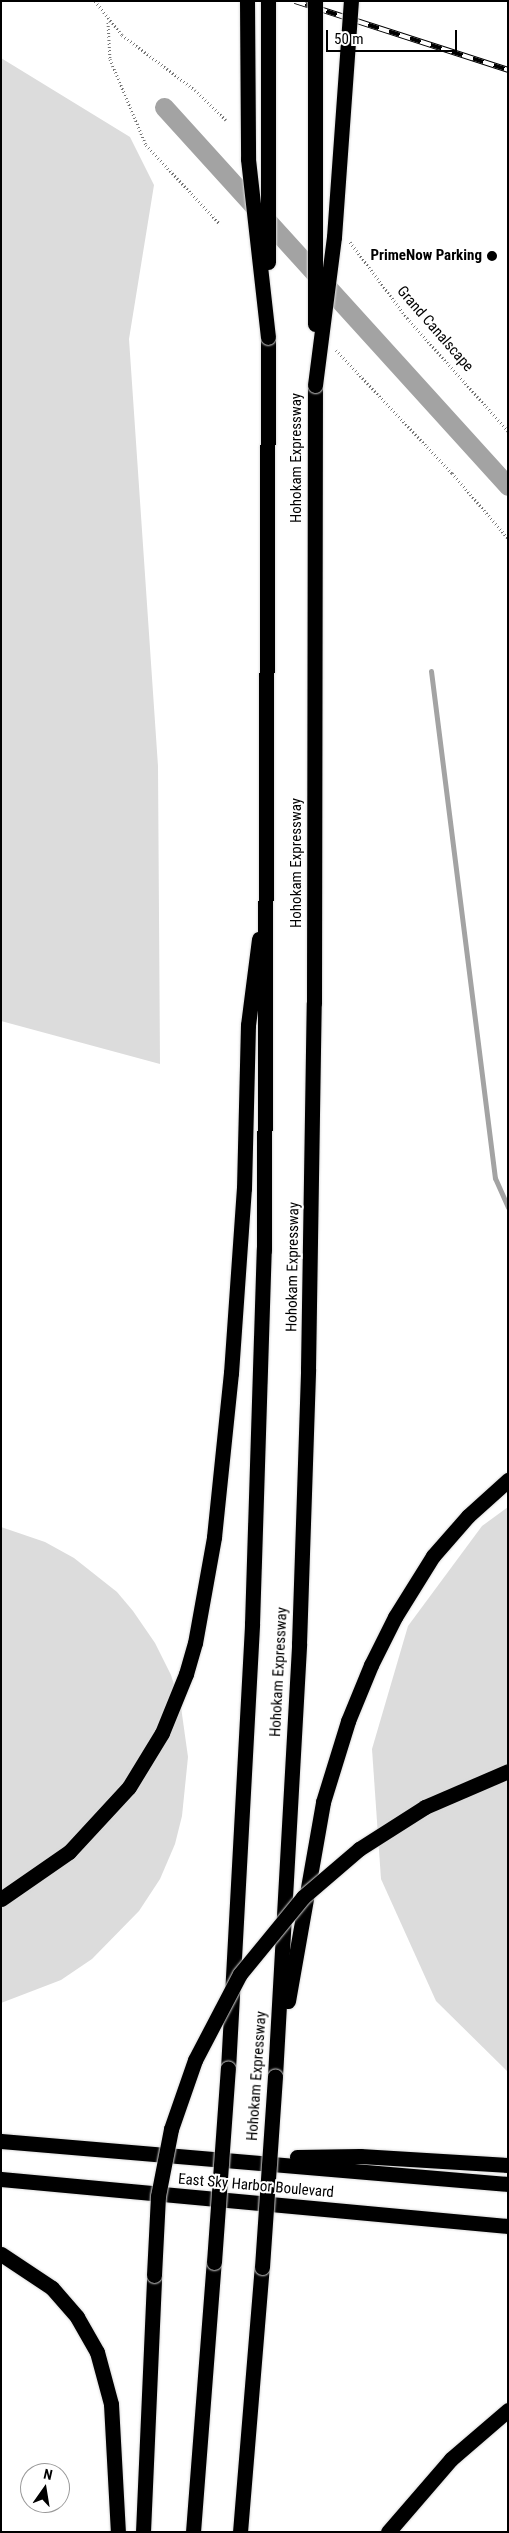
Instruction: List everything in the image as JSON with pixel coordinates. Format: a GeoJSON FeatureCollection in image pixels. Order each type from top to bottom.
{"type":"FeatureCollection","features":[{"type":"Feature","properties":{"kind":"highway"},"geometry":{"type":"LineString","coordinates":[[247,1],[248,159],[268,338]]}},
{"type":"Feature","properties":{"kind":"highway","name":"Hohokam Expressway"},"geometry":{"type":"LineString","coordinates":[[193,2532],[228,2069],[256,1495],[264,1250],[268,873],[268,1]]}},
{"type":"Feature","properties":{"kind":"highway","name":"Hohokam Expressway"},"geometry":{"type":"LineString","coordinates":[[240,2532],[276,2076],[299,1644],[308,1369],[314,1002],[315,1]]}},
{"type":"Feature","properties":{"kind":"highway"},"geometry":{"type":"LineString","coordinates":[[315,385],[334,237],[351,1]]}},
{"type":"Feature","properties":{"kind":"highway"},"geometry":{"type":"LineString","coordinates":[[1,1899],[68,1852],[129,1787],[162,1733],[184,1682],[195,1643],[214,1537],[231,1373],[244,1188],[248,1025],[268,873]]}},
{"type":"Feature","properties":{"kind":"highway"},"geometry":{"type":"LineString","coordinates":[[276,2076],[317,1829],[348,1721],[383,1640],[421,1574],[462,1522],[508,1480]]}},
{"type":"Feature","properties":{"kind":"highway"},"geometry":{"type":"LineString","coordinates":[[143,2532],[158,2196],[171,2129],[194,2060],[240,1974],[303,1897],[359,1849],[425,1807],[508,1771]]}},
{"type":"Feature","properties":{"kind":"highway","name":"East Sky Harbor Boulevard"},"geometry":{"type":"LineString","coordinates":[[1,2141],[508,2184]]}},
{"type":"Feature","properties":{"kind":"highway"},"geometry":{"type":"LineString","coordinates":[[209,2158],[360,2156],[508,2165]]}},
{"type":"Feature","properties":{"kind":"highway","name":"East Sky Harbor Boulevard"},"geometry":{"type":"LineString","coordinates":[[1,2179],[508,2226]]}},
{"type":"Feature","properties":{"kind":"highway"},"geometry":{"type":"LineString","coordinates":[[1,2254],[52,2288],[77,2317],[97,2352],[111,2404],[118,2532]]}},
{"type":"Feature","properties":{"kind":"highway"},"geometry":{"type":"LineString","coordinates":[[388,2532],[451,2459],[508,2410]]}},
{"type":"Feature","properties":{"kind":"path"},"geometry":{"type":"LineString","coordinates":[[95,1],[108,22],[195,90],[226,120]]}},
{"type":"Feature","properties":{"kind":"path"},"geometry":{"type":"LineString","coordinates":[[108,22],[110,59],[146,145],[220,224]]}},
{"type":"Feature","properties":{"kind":"path","name":"Grand Canalscape"},"geometry":{"type":"LineString","coordinates":[[348,240],[362,255],[407,318],[508,431]]}},
{"type":"Feature","properties":{"kind":"path"},"geometry":{"type":"LineString","coordinates":[[336,349],[452,473],[508,538]]}},
{"type":"Feature","properties":{"kind":"shaded area"},"geometry":{"type":"Polygon","coordinates":[[[1,58],[130,137],[154,185],[129,339],[158,766],[160,1064],[1,1021],[1,58]]]}},
{"type":"Feature","properties":{"kind":"shaded area"},"geometry":{"type":"Polygon","coordinates":[[[508,1507],[508,2072],[436,2001],[381,1879],[372,1749],[408,1626],[482,1526],[508,1507]]]}},
{"type":"Feature","properties":{"kind":"shaded area"},"geometry":{"type":"Polygon","coordinates":[[[1,1527],[45,1542],[74,1558],[117,1592],[133,1611],[155,1643],[171,1675],[181,1707],[188,1757],[182,1816],[175,1844],[160,1879],[139,1911],[92,1959],[61,1980],[1,2003],[1,1527]]]}},
{"type":"Feature","properties":{"kind":"waterway"},"geometry":{"type":"LineString","coordinates":[[164,107],[508,486]]}},
{"type":"Feature","properties":{"kind":"waterway"},"geometry":{"type":"LineString","coordinates":[[431,671],[495,1178],[508,1207]]}},
{"type":"Feature","properties":{"kind":"railway"},"geometry":{"type":"LineString","coordinates":[[295,1],[508,70]]}},
{"type":"Feature","properties":{"kind":"place","name":"PrimeNow Parking"},"geometry":{"type":"Point","coordinates":[492,256]}}]}
